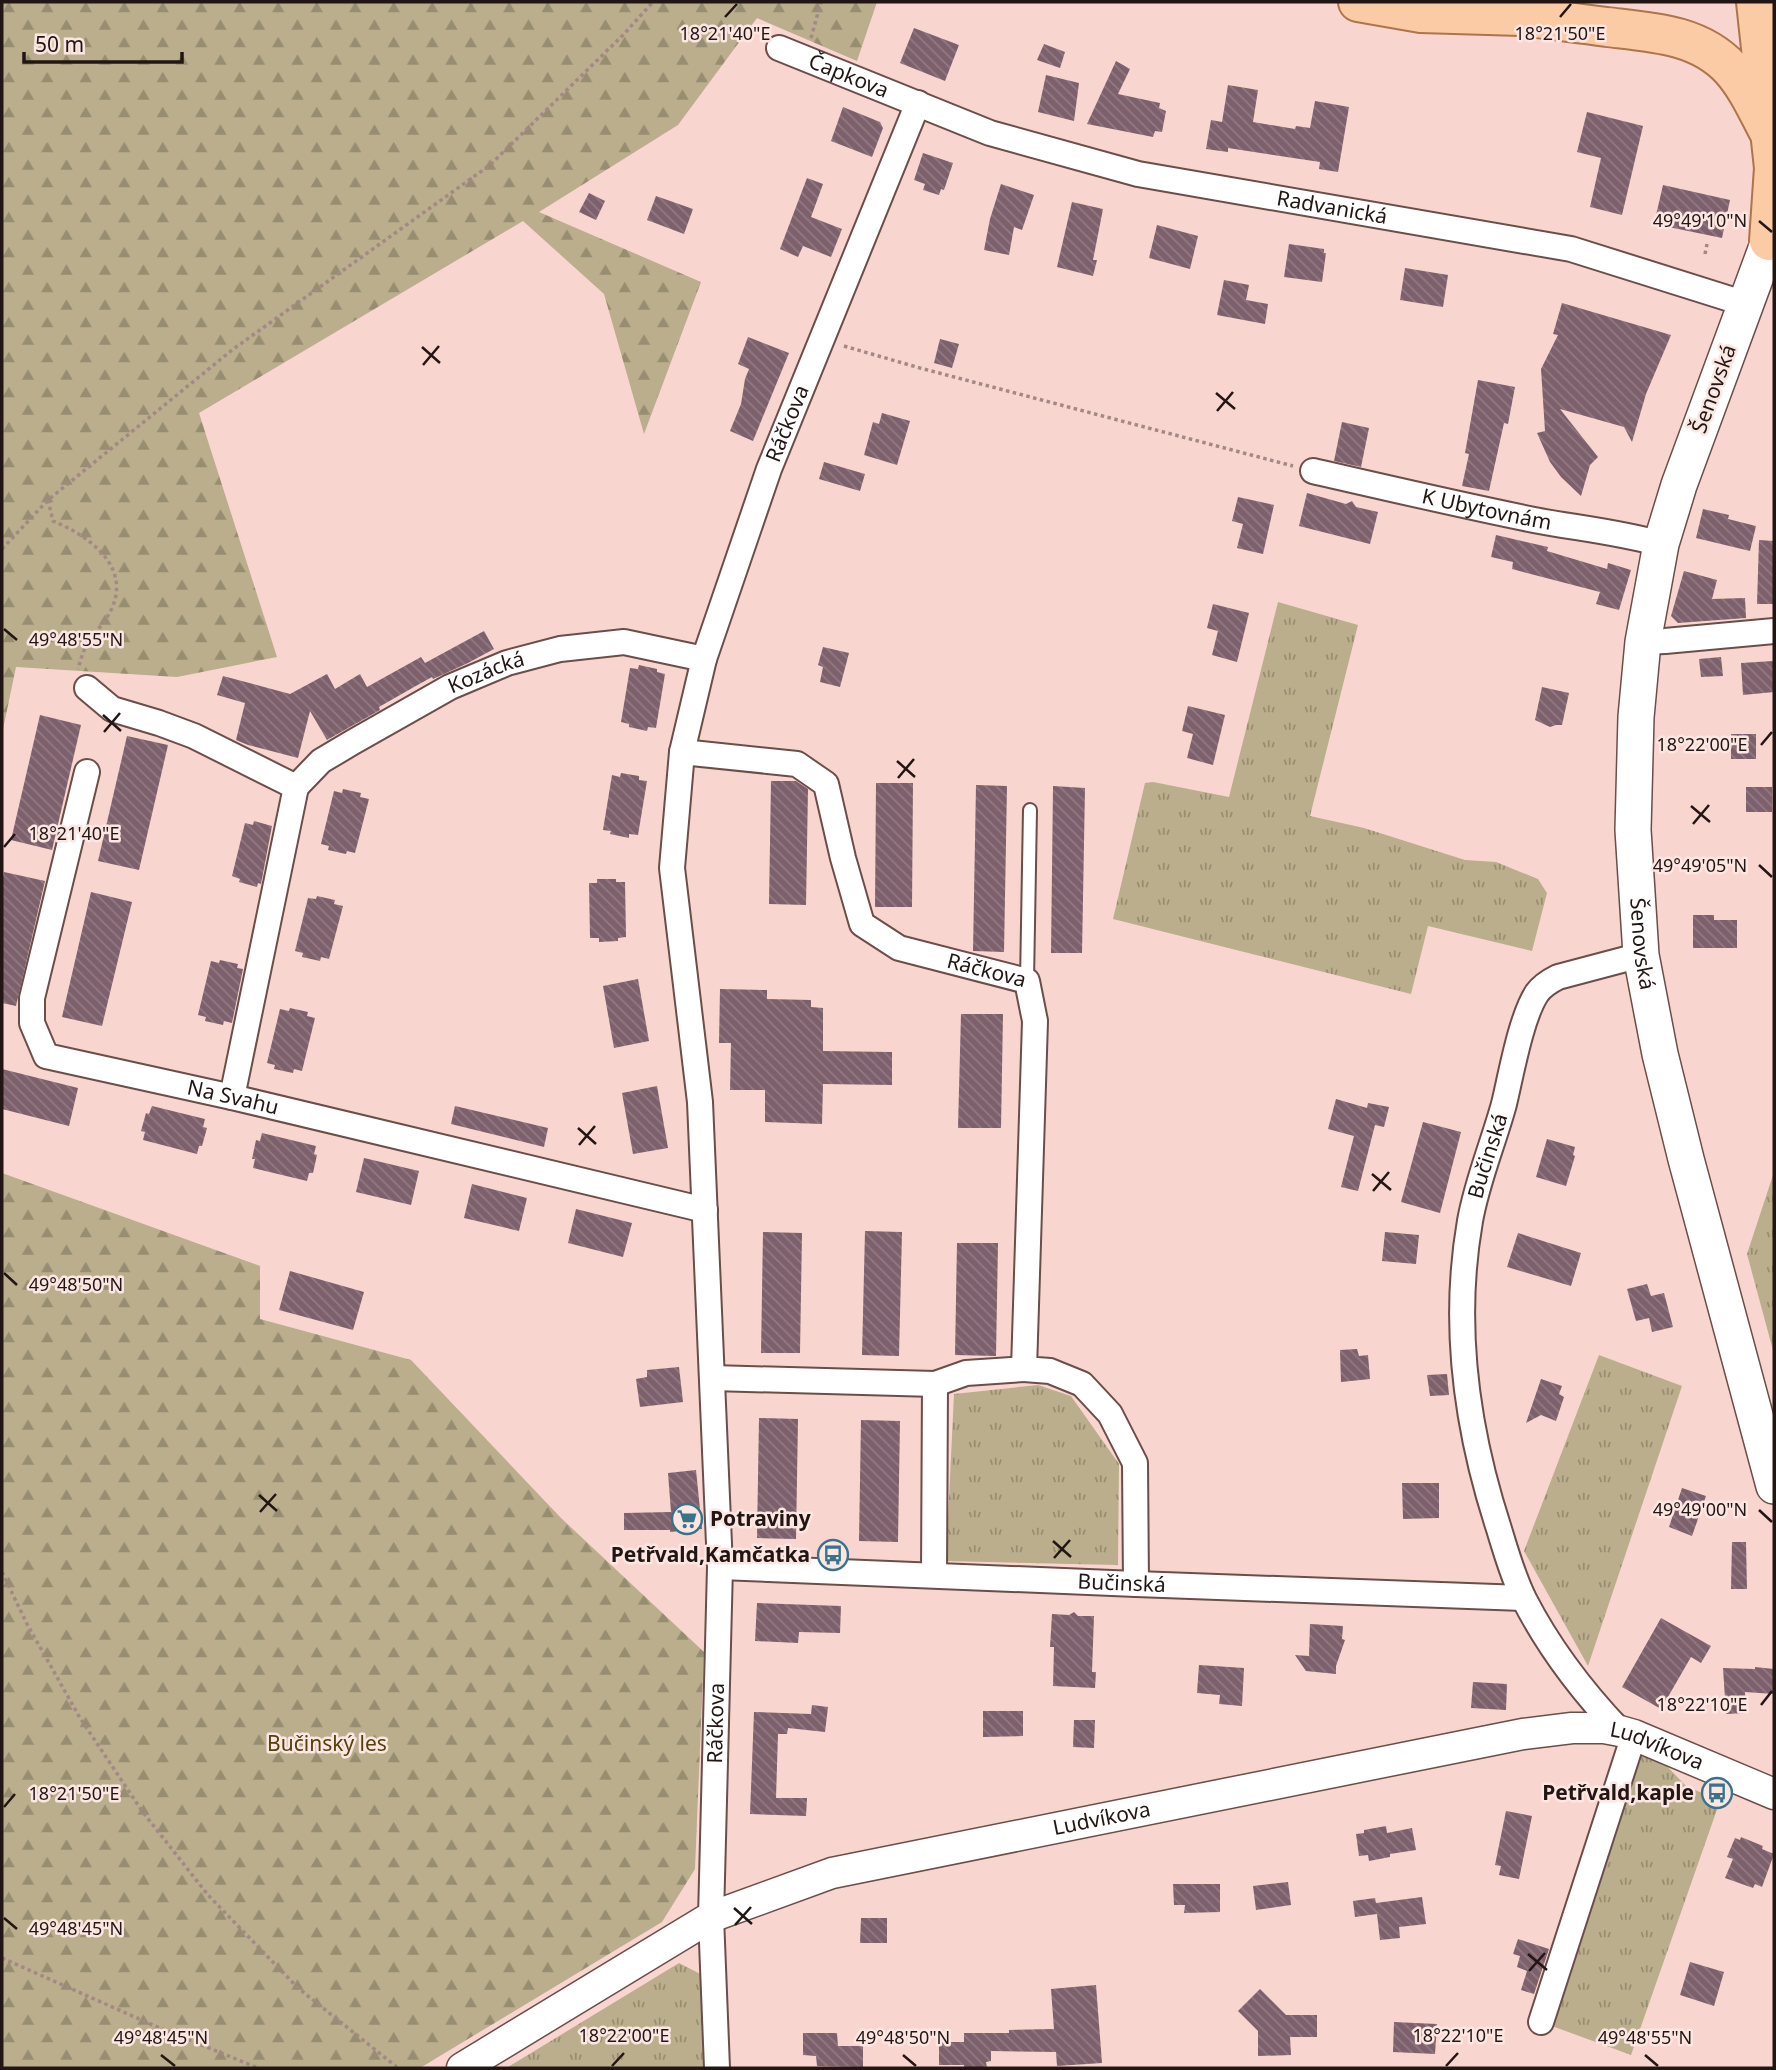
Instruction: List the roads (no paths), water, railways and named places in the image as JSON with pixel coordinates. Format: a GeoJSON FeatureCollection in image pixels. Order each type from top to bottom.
{"type":"FeatureCollection","features":[{"type":"Feature","properties":{"kind":"main road"},"geometry":{"type":"LineString","coordinates":[[1358,2],[1421,13],[1521,16],[1658,33],[1696,44],[1714,54],[1731,69],[1753,101],[1773,157]]}},
{"type":"Feature","properties":{"kind":"main road"},"geometry":{"type":"LineString","coordinates":[[1521,16],[1614,2]]}},
{"type":"Feature","properties":{"kind":"main road"},"geometry":{"type":"LineString","coordinates":[[1756,2],[1773,157],[1772,236]]}},
{"type":"Feature","properties":{"kind":"main road","name":"Šenovská"},"geometry":{"type":"LineString","coordinates":[[1772,236],[1679,485],[1661,544],[1643,642],[1633,783],[1635,876],[1641,955],[1660,1054],[1682,1146],[1774,1486]]}},
{"type":"Feature","properties":{"kind":"street","name":"Čapkova"},"geometry":{"type":"LineString","coordinates":[[779,48],[918,103]]}},
{"type":"Feature","properties":{"kind":"street","name":"Radvanická"},"geometry":{"type":"LineString","coordinates":[[918,103],[990,133],[1138,174],[1571,249],[1746,304]]}},
{"type":"Feature","properties":{"kind":"street","name":"Ráčkova"},"geometry":{"type":"LineString","coordinates":[[717,2068],[711,1917],[720,1567],[700,1102],[672,868],[682,752],[704,659],[769,469],[918,103]]}},
{"type":"Feature","properties":{"kind":"street","name":"K Ubytovnám"},"geometry":{"type":"LineString","coordinates":[[1313,471],[1463,506],[1661,544]]}},
{"type":"Feature","properties":{"kind":"street"},"geometry":{"type":"LineString","coordinates":[[1643,642],[1774,631]]}},
{"type":"Feature","properties":{"kind":"street","name":"Kozácká"},"geometry":{"type":"LineString","coordinates":[[296,787],[321,761],[353,742],[450,687],[507,663],[560,649],[624,642],[704,659]]}},
{"type":"Feature","properties":{"kind":"street"},"geometry":{"type":"LineString","coordinates":[[87,688],[112,709],[194,736],[296,787],[232,1097]]}},
{"type":"Feature","properties":{"kind":"street","name":"Ráčkova"},"geometry":{"type":"LineString","coordinates":[[682,752],[797,764],[807,770],[827,784],[842,858],[862,924],[899,948],[1027,981],[1035,1021],[1024,1369]]}},
{"type":"Feature","properties":{"kind":"street","name":"Na Svahu"},"geometry":{"type":"LineString","coordinates":[[87,772],[32,998],[32,1023],[46,1056],[232,1097],[705,1210]]}},
{"type":"Feature","properties":{"kind":"street","name":"Bučinská"},"geometry":{"type":"LineString","coordinates":[[1627,1733],[1568,1672],[1523,1598],[1490,1502],[1473,1424],[1465,1370],[1462,1316],[1464,1276],[1475,1197],[1526,1021],[1536,996],[1558,977],[1641,955]]}},
{"type":"Feature","properties":{"kind":"street"},"geometry":{"type":"LineString","coordinates":[[712,1378],[935,1384],[966,1373],[1024,1369],[1050,1371],[1082,1384],[1110,1414],[1135,1463],[1136,1584]]}},
{"type":"Feature","properties":{"kind":"street"},"geometry":{"type":"LineString","coordinates":[[934,1575],[935,1384]]}},
{"type":"Feature","properties":{"kind":"street","name":"Bučinská"},"geometry":{"type":"LineString","coordinates":[[720,1567],[1523,1598]]}},
{"type":"Feature","properties":{"kind":"street","name":"Ludvíkova"},"geometry":{"type":"LineString","coordinates":[[470,2063],[711,1917],[832,1873],[1523,1734],[1572,1728],[1604,1728],[1627,1733],[1774,1794]]}},
{"type":"Feature","properties":{"kind":"street"},"geometry":{"type":"LineString","coordinates":[[1541,2022],[1627,1733]]}},
{"type":"Feature","properties":{"kind":"lane"},"geometry":{"type":"LineString","coordinates":[[1027,981],[1030,810]]}},
{"type":"Feature","properties":{"kind":"place","name":"Potraviny"},"geometry":{"type":"Point","coordinates":[687,1519]}},
{"type":"Feature","properties":{"kind":"place","name":"Petřvald,Kamčatka"},"geometry":{"type":"Point","coordinates":[833,1555]}},
{"type":"Feature","properties":{"kind":"place","name":"Petřvald,kaple"},"geometry":{"type":"Point","coordinates":[1717,1793]}},
{"type":"Feature","properties":{"kind":"park label","name":"Bučinský les"},"geometry":{"type":"Point","coordinates":[327,1744]}}]}
